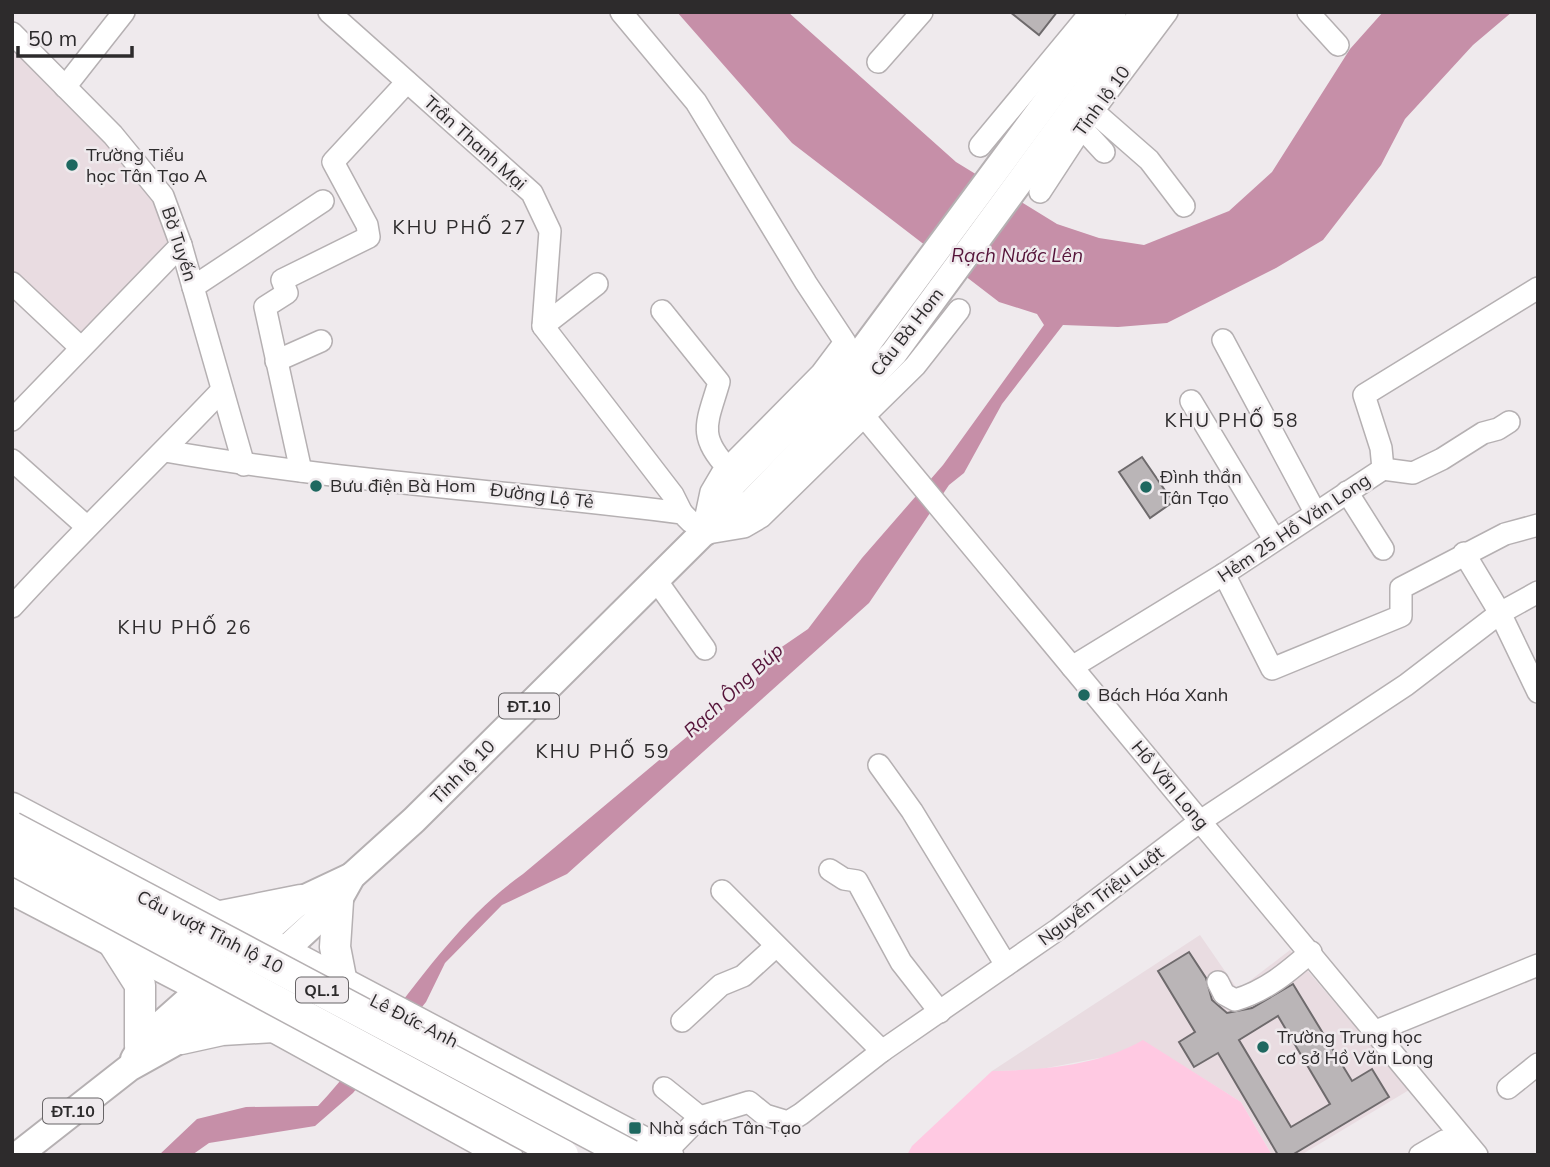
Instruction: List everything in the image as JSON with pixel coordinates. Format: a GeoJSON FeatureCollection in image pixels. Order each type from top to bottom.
{"type":"FeatureCollection","features":[{"type":"Feature","properties":{"kind":"highway","name":"Lê Đức Anh"},"geometry":{"type":"LineString","coordinates":[[12,808],[221,916],[342,983],[667,1154]]}},
{"type":"Feature","properties":{"kind":"highway"},"geometry":{"type":"LineString","coordinates":[[12,816],[12,833]]}},
{"type":"Feature","properties":{"kind":"highway","name":"Cầu vượt Tỉnh lộ 10"},"geometry":{"type":"LineString","coordinates":[[12,827],[630,1155]]}},
{"type":"Feature","properties":{"kind":"highway","name":"Cầu vượt Tỉnh lộ 10"},"geometry":{"type":"LineString","coordinates":[[12,845],[603,1155]]}},
{"type":"Feature","properties":{"kind":"highway","name":"Cầu vượt Tỉnh lộ 10"},"geometry":{"type":"LineString","coordinates":[[12,859],[563,1155]]}},
{"type":"Feature","properties":{"kind":"highway"},"geometry":{"type":"LineString","coordinates":[[107,939],[132,918],[140,899],[139,873]]}},
{"type":"Feature","properties":{"kind":"highway","name":"QL.1"},"geometry":{"type":"LineString","coordinates":[[12,878],[529,1155]]}},
{"type":"Feature","properties":{"kind":"highway"},"geometry":{"type":"LineString","coordinates":[[301,1042],[315,1006],[342,983],[335,947],[345,888]]}},
{"type":"Feature","properties":{"kind":"highway"},"geometry":{"type":"LineString","coordinates":[[12,889],[275,1027],[507,1155]]}},
{"type":"Feature","properties":{"kind":"highway"},"geometry":{"type":"LineString","coordinates":[[221,916],[301,900]]}},
{"type":"Feature","properties":{"kind":"highway"},"geometry":{"type":"LineString","coordinates":[[107,939],[140,985],[135,1057]]}},
{"type":"Feature","properties":{"kind":"highway"},"geometry":{"type":"LineString","coordinates":[[181,1039],[222,1030],[275,1027]]}},
{"type":"Feature","properties":{"kind":"highway"},"geometry":{"type":"LineString","coordinates":[[434,1115],[439,1110],[443,1086],[456,1067],[478,1054]]}},
{"type":"Feature","properties":{"kind":"main road","name":"Cầu Bà Hom"},"geometry":{"type":"LineString","coordinates":[[730,476],[859,355],[1113,12]]}},
{"type":"Feature","properties":{"kind":"main road","name":"Cầu Bà Hom"},"geometry":{"type":"LineString","coordinates":[[752,502],[894,353],[1144,12]]}},
{"type":"Feature","properties":{"kind":"main road","name":"Tỉnh lộ 10"},"geometry":{"type":"LineString","coordinates":[[702,534],[730,476]]}},
{"type":"Feature","properties":{"kind":"main road","name":"Tỉnh lộ 10"},"geometry":{"type":"LineString","coordinates":[[215,995],[272,944],[345,888],[702,534],[752,502]]}},
{"type":"Feature","properties":{"kind":"main road","name":"ĐT.10"},"geometry":{"type":"LineString","coordinates":[[272,944],[301,900],[345,888]]}},
{"type":"Feature","properties":{"kind":"main road","name":"ĐT.10"},"geometry":{"type":"LineString","coordinates":[[135,1057],[153,1057],[181,1039],[215,995]]}},
{"type":"Feature","properties":{"kind":"main road","name":"ĐT.10"},"geometry":{"type":"LineString","coordinates":[[18,1155],[135,1057],[215,995]]}},
{"type":"Feature","properties":{"kind":"street"},"geometry":{"type":"LineString","coordinates":[[65,87],[124,12]]}},
{"type":"Feature","properties":{"kind":"street","name":"Trần Thanh Mại"},"geometry":{"type":"LineString","coordinates":[[329,12],[532,193],[550,230],[543,326]]}},
{"type":"Feature","properties":{"kind":"street","name":"Tỉnh lộ 10"},"geometry":{"type":"LineString","coordinates":[[621,12],[696,102],[845,342],[821,374],[730,476]]}},
{"type":"Feature","properties":{"kind":"street"},"geometry":{"type":"LineString","coordinates":[[878,62],[922,12]]}},
{"type":"Feature","properties":{"kind":"street"},"geometry":{"type":"LineString","coordinates":[[980,146],[1091,12]]}},
{"type":"Feature","properties":{"kind":"street","name":"Tỉnh lộ 10"},"geometry":{"type":"LineString","coordinates":[[1040,192],[1087,119],[1167,12]]}},
{"type":"Feature","properties":{"kind":"street"},"geometry":{"type":"LineString","coordinates":[[1308,12],[1338,45]]}},
{"type":"Feature","properties":{"kind":"street","name":"Bờ Tuyến"},"geometry":{"type":"LineString","coordinates":[[12,33],[113,135],[163,196],[181,245],[244,465]]}},
{"type":"Feature","properties":{"kind":"street"},"geometry":{"type":"LineString","coordinates":[[301,471],[265,307],[287,293],[282,280],[369,237],[367,225],[334,162],[407,82]]}},
{"type":"Feature","properties":{"kind":"street"},"geometry":{"type":"LineString","coordinates":[[1087,119],[1104,152]]}},
{"type":"Feature","properties":{"kind":"street"},"geometry":{"type":"LineString","coordinates":[[1087,119],[1157,168],[1184,206]]}},
{"type":"Feature","properties":{"kind":"street"},"geometry":{"type":"LineString","coordinates":[[193,287],[323,201]]}},
{"type":"Feature","properties":{"kind":"street"},"geometry":{"type":"LineString","coordinates":[[12,420],[181,245]]}},
{"type":"Feature","properties":{"kind":"street"},"geometry":{"type":"LineString","coordinates":[[12,284],[80,347]]}},
{"type":"Feature","properties":{"kind":"street"},"geometry":{"type":"LineString","coordinates":[[597,284],[543,326],[665,484],[682,513],[702,534],[744,527],[761,517],[922,358],[959,310]]}},
{"type":"Feature","properties":{"kind":"street","name":"Hẻm 25 Hồ Văn Long"},"geometry":{"type":"LineString","coordinates":[[1072,667],[1224,574],[1382,469],[1381,448],[1364,395],[1538,288]]}},
{"type":"Feature","properties":{"kind":"street"},"geometry":{"type":"LineString","coordinates":[[662,311],[719,382],[705,430],[714,454],[730,476]]}},
{"type":"Feature","properties":{"kind":"street"},"geometry":{"type":"LineString","coordinates":[[1223,340],[1315,512]]}},
{"type":"Feature","properties":{"kind":"street"},"geometry":{"type":"LineString","coordinates":[[276,361],[321,341]]}},
{"type":"Feature","properties":{"kind":"street"},"geometry":{"type":"LineString","coordinates":[[12,607],[86,526],[165,451],[222,390]]}},
{"type":"Feature","properties":{"kind":"street"},"geometry":{"type":"LineString","coordinates":[[1191,401],[1273,539]]}},
{"type":"Feature","properties":{"kind":"street","name":"Hồ Văn Long"},"geometry":{"type":"LineString","coordinates":[[863,415],[1477,1155]]}},
{"type":"Feature","properties":{"kind":"street"},"geometry":{"type":"LineString","coordinates":[[1382,469],[1413,473],[1442,459],[1483,433],[1498,429],[1509,422]]}},
{"type":"Feature","properties":{"kind":"street","name":"Đường Lộ Tẻ"},"geometry":{"type":"LineString","coordinates":[[165,451],[244,465],[524,493],[682,513]]}},
{"type":"Feature","properties":{"kind":"street"},"geometry":{"type":"LineString","coordinates":[[12,460],[86,526]]}},
{"type":"Feature","properties":{"kind":"street"},"geometry":{"type":"LineString","coordinates":[[1347,492],[1383,549]]}},
{"type":"Feature","properties":{"kind":"street"},"geometry":{"type":"LineString","coordinates":[[1224,574],[1272,669],[1401,616],[1401,588],[1505,534],[1538,525]]}},
{"type":"Feature","properties":{"kind":"street"},"geometry":{"type":"LineString","coordinates":[[1464,553],[1500,613],[1538,692]]}},
{"type":"Feature","properties":{"kind":"street"},"geometry":{"type":"LineString","coordinates":[[656,580],[705,649]]}},
{"type":"Feature","properties":{"kind":"street","name":"Nguyễn Triệu Luật"},"geometry":{"type":"LineString","coordinates":[[667,1154],[700,1117],[749,1102],[765,1115],[788,1122],[1199,822],[1406,685],[1500,613],[1538,592]]}},
{"type":"Feature","properties":{"kind":"street"},"geometry":{"type":"LineString","coordinates":[[879,765],[912,811],[1006,965]]}},
{"type":"Feature","properties":{"kind":"street"},"geometry":{"type":"LineString","coordinates":[[831,870],[844,879],[857,881],[901,962],[940,1012]]}},
{"type":"Feature","properties":{"kind":"street"},"geometry":{"type":"LineString","coordinates":[[722,891],[882,1051]]}},
{"type":"Feature","properties":{"kind":"street"},"geometry":{"type":"LineString","coordinates":[[682,1021],[721,985],[743,976],[776,946]]}},
{"type":"Feature","properties":{"kind":"street"},"geometry":{"type":"LineString","coordinates":[[1218,982],[1224,993],[1235,1000],[1255,994],[1283,976],[1311,952]]}},
{"type":"Feature","properties":{"kind":"street"},"geometry":{"type":"LineString","coordinates":[[1376,1031],[1538,965]]}},
{"type":"Feature","properties":{"kind":"street"},"geometry":{"type":"LineString","coordinates":[[1508,1088],[1538,1064]]}},
{"type":"Feature","properties":{"kind":"street"},"geometry":{"type":"LineString","coordinates":[[664,1088],[700,1117]]}},
{"type":"Feature","properties":{"kind":"street"},"geometry":{"type":"LineString","coordinates":[[1420,1155],[1444,1141],[1457,1155]]}},
{"type":"Feature","properties":{"kind":"shaded area","name":"Trường Tiểu học Tân Tạo A"},"geometry":{"type":"Polygon","coordinates":[[[12,41],[156,195],[173,244],[79,340],[12,276],[12,41]]]}},
{"type":"Feature","properties":{"kind":"shaded area","name":"Trường Trung học cơ sở Hồ Văn Long"},"geometry":{"type":"Polygon","coordinates":[[[1200,935],[1238,990],[1290,950],[1409,1090],[1301,1155],[1272,1155],[1241,1102],[1143,1041],[1120,1054],[1036,1070],[992,1071],[1200,935]]]}},
{"type":"Feature","properties":{"kind":"shaded area"},"geometry":{"type":"Polygon","coordinates":[[[1143,1040],[1241,1102],[1272,1155],[907,1155],[912,1146],[992,1071],[1050,1068],[1089,1061],[1126,1049],[1143,1040]]]}},
{"type":"Feature","properties":{"kind":"water","name":"Rạch Nước Lên"},"geometry":{"type":"Polygon","coordinates":[[[677,12],[788,12],[956,162],[1057,224],[1099,238],[1144,245],[1229,211],[1272,172],[1350,49],[1383,12],[1512,12],[1473,45],[1405,119],[1381,165],[1323,240],[1276,268],[1167,323],[1118,327],[1063,325],[1002,404],[964,473],[949,485],[869,603],[567,874],[502,905],[445,963],[426,1002],[353,1093],[315,1126],[209,1143],[192,1155],[159,1155],[197,1119],[246,1107],[318,1106],[344,1077],[440,954],[493,898],[756,679],[770,655],[808,629],[862,558],[943,465],[1044,325],[1037,314],[999,302],[792,143],[677,12]]]}},
{"type":"Feature","properties":{"kind":"building"},"geometry":{"type":"Polygon","coordinates":[[[1010,12],[1057,12],[1039,35],[1010,12]]]}},
{"type":"Feature","properties":{"kind":"building","name":"Đình thần Tân Tạo"},"geometry":{"type":"Polygon","coordinates":[[[1142,457],[1173,502],[1150,518],[1119,472],[1142,457]]]}},
{"type":"Feature","properties":{"kind":"building"},"geometry":{"type":"Polygon","coordinates":[[[1189,952],[1206,978],[1212,1000],[1227,1013],[1252,1008],[1293,984],[1352,1081],[1372,1069],[1389,1097],[1292,1155],[1278,1155],[1218,1053],[1194,1067],[1179,1042],[1195,1032],[1158,971],[1189,952]],[[1278,1016],[1239,1040],[1291,1127],[1330,1104],[1278,1016]]]}},
{"type":"Feature","properties":{"kind":"place","name":"Trường Tiểu học Tân Tạo A"},"geometry":{"type":"Point","coordinates":[72,165]}},
{"type":"Feature","properties":{"kind":"place","name":"Bưu điện Bà Hom"},"geometry":{"type":"Point","coordinates":[316,486]}},
{"type":"Feature","properties":{"kind":"place","name":"Đình thần Tân Tạo"},"geometry":{"type":"Point","coordinates":[1146,487]}},
{"type":"Feature","properties":{"kind":"place","name":"Bách Hóa Xanh"},"geometry":{"type":"Point","coordinates":[1084,695]}},
{"type":"Feature","properties":{"kind":"place","name":"Trường Trung học cơ sở Hồ Văn Long"},"geometry":{"type":"Point","coordinates":[1263,1047]}},
{"type":"Feature","properties":{"kind":"place","name":"Nhà sách Tân Tạo"},"geometry":{"type":"Point","coordinates":[635,1128]}},
{"type":"Feature","properties":{"kind":"district","name":"KHU PHỐ 27"},"geometry":{"type":"Point","coordinates":[460,227]}},
{"type":"Feature","properties":{"kind":"district","name":"KHU PHỐ 58"},"geometry":{"type":"Point","coordinates":[1232,420]}},
{"type":"Feature","properties":{"kind":"district","name":"KHU PHỐ 26"},"geometry":{"type":"Point","coordinates":[185,627]}},
{"type":"Feature","properties":{"kind":"district","name":"KHU PHỐ 59"},"geometry":{"type":"Point","coordinates":[603,751]}},
{"type":"Feature","properties":{"kind":"water label","name":"Rạch Ông Búp"},"geometry":{"type":"Point","coordinates":[733,690]}}]}
